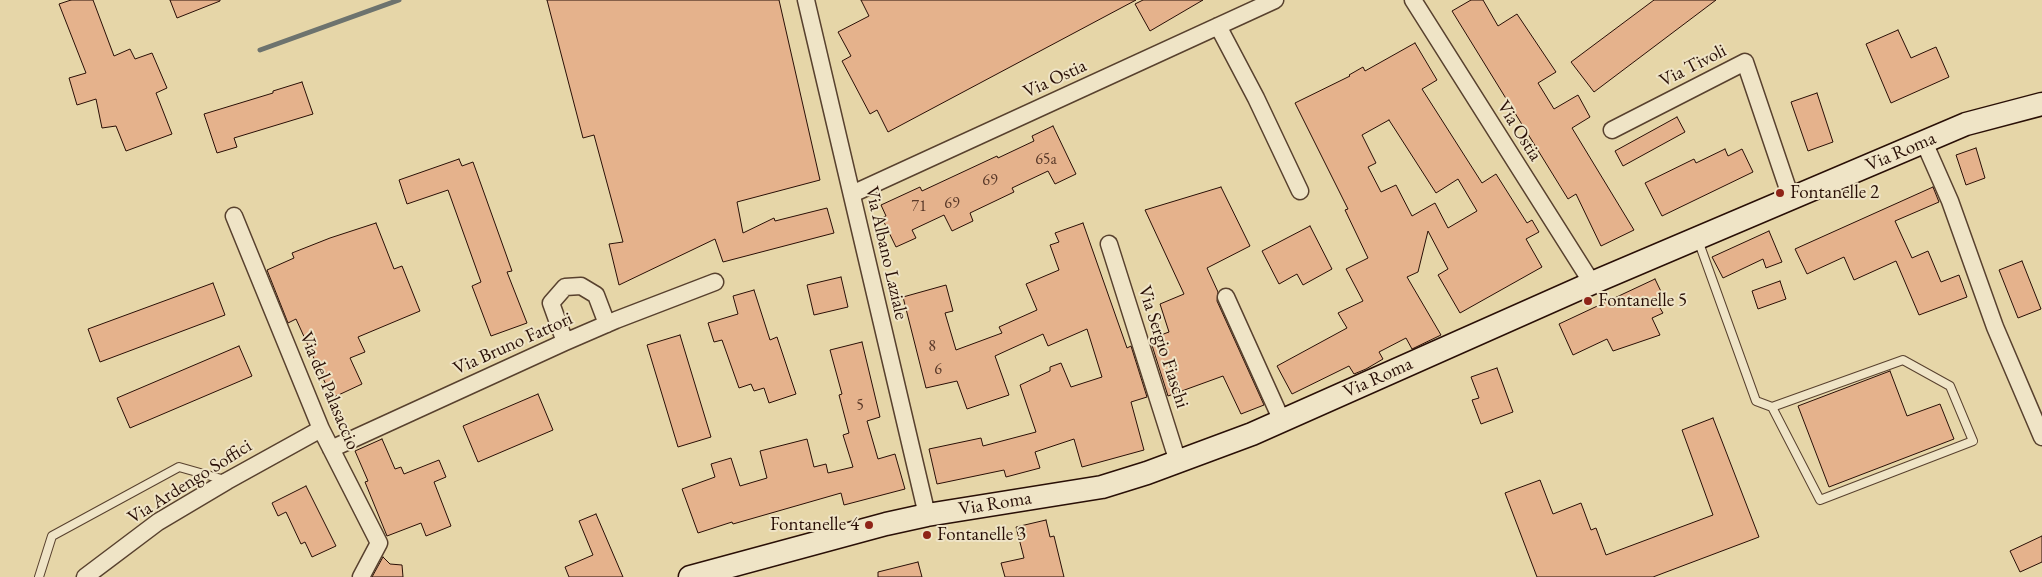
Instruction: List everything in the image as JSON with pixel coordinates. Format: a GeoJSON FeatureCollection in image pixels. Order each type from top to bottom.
{"type":"FeatureCollection","features":[{"type":"Feature","properties":{"kind":"main road","name":"Via Roma"},"geometry":{"type":"LineString","coordinates":[[690,577],[927,515],[1102,487],[1147,474],[1252,434],[1592,283],[1966,124],[2042,104]]}},
{"type":"Feature","properties":{"kind":"street","name":"Via Albano Laziale"},"geometry":{"type":"LineString","coordinates":[[806,0],[927,515]]}},
{"type":"Feature","properties":{"kind":"street","name":"Via Ostia"},"geometry":{"type":"LineString","coordinates":[[852,194],[1275,0]]}},
{"type":"Feature","properties":{"kind":"street","name":"Via Ostia"},"geometry":{"type":"LineString","coordinates":[[1413,0],[1592,283]]}},
{"type":"Feature","properties":{"kind":"street"},"geometry":{"type":"LineString","coordinates":[[1218,26],[1256,98],[1300,191]]}},
{"type":"Feature","properties":{"kind":"street","name":"Via Tivoli"},"geometry":{"type":"LineString","coordinates":[[1612,130],[1745,62],[1792,198]]}},
{"type":"Feature","properties":{"kind":"street"},"geometry":{"type":"LineString","coordinates":[[1924,142],[1950,200],[1995,327],[2042,437]]}},
{"type":"Feature","properties":{"kind":"street","name":"Via del Palasaccio"},"geometry":{"type":"LineString","coordinates":[[234,216],[321,429],[380,543],[361,577]]}},
{"type":"Feature","properties":{"kind":"street","name":"Via Sergio Fiaschi"},"geometry":{"type":"LineString","coordinates":[[1109,244],[1178,462]]}},
{"type":"Feature","properties":{"kind":"street","name":"Via Bruno Fattori"},"geometry":{"type":"LineString","coordinates":[[331,449],[565,342],[716,282]]}},
{"type":"Feature","properties":{"kind":"street"},"geometry":{"type":"LineString","coordinates":[[565,342],[551,303],[565,287],[581,286],[596,295],[607,324]]}},
{"type":"Feature","properties":{"kind":"street"},"geometry":{"type":"LineString","coordinates":[[1226,297],[1282,421]]}},
{"type":"Feature","properties":{"kind":"street","name":"Via Ardengo Soffici"},"geometry":{"type":"LineString","coordinates":[[85,577],[158,522],[321,429]]}},
{"type":"Feature","properties":{"kind":"lane"},"geometry":{"type":"LineString","coordinates":[[1697,238],[1756,401],[1772,407],[1903,360],[1950,386],[1973,441],[1820,500],[1772,407]]}},
{"type":"Feature","properties":{"kind":"lane"},"geometry":{"type":"LineString","coordinates":[[39,577],[52,536],[179,467],[227,481]]}},
{"type":"Feature","properties":{"kind":"building"},"geometry":{"type":"Polygon","coordinates":[[[71,0],[93,0],[114,56],[130,49],[135,59],[152,53],[167,88],[156,93],[172,134],[126,151],[116,126],[102,128],[96,99],[77,105],[69,78],[86,73],[59,4],[71,0]]]}},
{"type":"Feature","properties":{"kind":"building"},"geometry":{"type":"Polygon","coordinates":[[[170,0],[220,0],[220,1],[177,18],[170,0]]]}},
{"type":"Feature","properties":{"kind":"building"},"geometry":{"type":"Polygon","coordinates":[[[547,0],[779,0],[820,180],[737,202],[743,233],[774,218],[775,221],[827,208],[834,233],[723,262],[715,239],[619,285],[609,244],[623,242],[594,135],[583,138],[547,0]]]}},
{"type":"Feature","properties":{"kind":"building"},"geometry":{"type":"Polygon","coordinates":[[[861,0],[1136,0],[888,132],[877,110],[870,114],[842,61],[851,56],[838,32],[869,16],[861,0]]]}},
{"type":"Feature","properties":{"kind":"building"},"geometry":{"type":"Polygon","coordinates":[[[1143,0],[1203,0],[1150,31],[1135,4],[1143,0]]]}},
{"type":"Feature","properties":{"kind":"building"},"geometry":{"type":"Polygon","coordinates":[[[1471,0],[1483,0],[1498,26],[1517,14],[1556,72],[1538,83],[1554,109],[1578,95],[1590,117],[1572,128],[1634,230],[1601,246],[1576,194],[1568,199],[1452,11],[1471,0]]]}},
{"type":"Feature","properties":{"kind":"building"},"geometry":{"type":"Polygon","coordinates":[[[1654,0],[1716,0],[1594,92],[1571,62],[1654,0]]]}},
{"type":"Feature","properties":{"kind":"building"},"geometry":{"type":"Polygon","coordinates":[[[1898,30],[1911,58],[1936,47],[1949,77],[1891,103],[1866,44],[1898,30]]]}},
{"type":"Feature","properties":{"kind":"building"},"geometry":{"type":"Polygon","coordinates":[[[1415,43],[1437,80],[1422,89],[1482,183],[1496,174],[1527,223],[1532,220],[1539,232],[1526,239],[1542,267],[1460,313],[1438,275],[1448,269],[1428,231],[1418,272],[1407,277],[1441,335],[1412,349],[1406,338],[1379,352],[1383,359],[1366,369],[1354,374],[1349,366],[1292,394],[1277,366],[1347,328],[1338,313],[1363,301],[1346,269],[1368,258],[1345,210],[1348,209],[1295,103],[1350,76],[1363,67],[1365,71],[1415,43]],[[1389,120],[1362,135],[1376,163],[1368,167],[1381,192],[1396,185],[1412,216],[1435,203],[1448,228],[1477,211],[1458,179],[1436,193],[1389,120]]]}},
{"type":"Feature","properties":{"kind":"building"},"geometry":{"type":"Polygon","coordinates":[[[302,82],[313,114],[234,138],[237,147],[217,153],[204,114],[302,82]]]}},
{"type":"Feature","properties":{"kind":"building"},"geometry":{"type":"Polygon","coordinates":[[[1817,93],[1833,142],[1808,151],[1791,102],[1817,93]]]}},
{"type":"Feature","properties":{"kind":"building"},"geometry":{"type":"Polygon","coordinates":[[[1677,117],[1685,132],[1623,166],[1615,151],[1677,117]]]}},
{"type":"Feature","properties":{"kind":"building"},"geometry":{"type":"Polygon","coordinates":[[[1053,126],[1076,174],[1055,184],[1048,171],[1012,188],[1014,192],[970,213],[973,221],[952,231],[944,215],[912,230],[916,238],[896,247],[882,218],[886,216],[881,205],[920,187],[922,191],[997,156],[998,158],[1034,141],[1032,136],[1053,126]]]}},
{"type":"Feature","properties":{"kind":"building"},"geometry":{"type":"Polygon","coordinates":[[[1976,148],[1985,178],[1966,185],[1956,155],[1976,148]]]}},
{"type":"Feature","properties":{"kind":"building"},"geometry":{"type":"Polygon","coordinates":[[[1725,149],[1728,156],[1742,149],[1753,172],[1662,216],[1645,183],[1694,159],[1696,163],[1725,149]]]}},
{"type":"Feature","properties":{"kind":"building"},"geometry":{"type":"Polygon","coordinates":[[[459,159],[462,166],[473,162],[512,271],[507,272],[527,323],[491,336],[472,286],[481,282],[448,190],[407,204],[399,180],[459,159]]]}},
{"type":"Feature","properties":{"kind":"building"},"geometry":{"type":"Polygon","coordinates":[[[1221,187],[1250,246],[1207,268],[1218,292],[1217,301],[1264,405],[1241,414],[1223,376],[1168,396],[1150,339],[1169,332],[1160,304],[1184,294],[1145,210],[1221,187]]]}},
{"type":"Feature","properties":{"kind":"building"},"geometry":{"type":"Polygon","coordinates":[[[1933,187],[1939,202],[1895,221],[1912,258],[1928,251],[1941,282],[1959,275],[1967,297],[1919,315],[1896,261],[1854,280],[1844,257],[1807,274],[1795,249],[1933,187]]]}},
{"type":"Feature","properties":{"kind":"building"},"geometry":{"type":"Polygon","coordinates":[[[376,223],[394,269],[402,266],[420,311],[358,337],[365,352],[350,358],[362,384],[332,398],[296,319],[288,323],[267,270],[294,258],[292,253],[376,223]]]}},
{"type":"Feature","properties":{"kind":"building"},"geometry":{"type":"Polygon","coordinates":[[[1083,223],[1127,348],[1131,346],[1147,397],[1131,402],[1144,450],[1082,467],[1074,439],[1035,452],[1040,468],[1006,477],[1004,470],[937,484],[929,449],[981,438],[983,446],[1036,432],[1020,385],[1050,371],[1050,367],[1061,363],[1071,387],[1102,377],[1087,329],[1048,346],[1043,334],[995,356],[1009,395],[967,409],[957,381],[926,388],[903,297],[946,285],[953,311],[945,313],[956,350],[1002,333],[999,327],[1037,310],[1026,284],[1059,270],[1050,245],[1059,242],[1055,233],[1083,223]]]}},
{"type":"Feature","properties":{"kind":"building"},"geometry":{"type":"Polygon","coordinates":[[[1310,226],[1332,269],[1303,285],[1297,274],[1279,284],[1262,251],[1310,226]]]}},
{"type":"Feature","properties":{"kind":"building"},"geometry":{"type":"Polygon","coordinates":[[[1769,231],[1782,262],[1766,268],[1763,259],[1723,278],[1712,257],[1769,231]]]}},
{"type":"Feature","properties":{"kind":"building"},"geometry":{"type":"Polygon","coordinates":[[[2022,261],[2041,309],[2018,318],[1999,270],[2022,261]]]}},
{"type":"Feature","properties":{"kind":"building"},"geometry":{"type":"Polygon","coordinates":[[[841,277],[848,307],[814,315],[807,285],[841,277]]]}},
{"type":"Feature","properties":{"kind":"building"},"geometry":{"type":"Polygon","coordinates":[[[1655,279],[1667,304],[1660,308],[1663,313],[1652,318],[1660,335],[1613,351],[1607,339],[1573,355],[1559,324],[1655,279]]]}},
{"type":"Feature","properties":{"kind":"building"},"geometry":{"type":"Polygon","coordinates":[[[1780,281],[1786,299],[1758,309],[1752,291],[1780,281]]]}},
{"type":"Feature","properties":{"kind":"building"},"geometry":{"type":"Polygon","coordinates":[[[213,283],[225,315],[100,362],[88,329],[213,283]]]}},
{"type":"Feature","properties":{"kind":"building"},"geometry":{"type":"Polygon","coordinates":[[[754,290],[770,340],[777,337],[796,394],[769,403],[764,388],[754,391],[751,384],[739,388],[722,340],[714,342],[708,323],[738,314],[733,296],[754,290]]]}},
{"type":"Feature","properties":{"kind":"building"},"geometry":{"type":"Polygon","coordinates":[[[680,335],[711,437],[678,447],[647,345],[680,335]]]}},
{"type":"Feature","properties":{"kind":"building"},"geometry":{"type":"Polygon","coordinates":[[[862,342],[880,417],[867,421],[878,459],[895,454],[905,489],[844,505],[841,493],[698,533],[682,489],[715,477],[711,464],[731,458],[740,486],[767,478],[760,451],[807,439],[814,467],[826,464],[828,473],[853,467],[843,435],[849,433],[839,395],[842,394],[830,350],[862,342]]]}},
{"type":"Feature","properties":{"kind":"building"},"geometry":{"type":"Polygon","coordinates":[[[239,346],[252,376],[130,428],[117,398],[239,346]]]}},
{"type":"Feature","properties":{"kind":"building"},"geometry":{"type":"Polygon","coordinates":[[[1497,368],[1513,412],[1481,424],[1472,400],[1479,398],[1471,377],[1497,368]]]}},
{"type":"Feature","properties":{"kind":"building"},"geometry":{"type":"Polygon","coordinates":[[[1890,371],[1907,416],[1940,404],[1954,439],[1829,487],[1798,406],[1890,371]]]}},
{"type":"Feature","properties":{"kind":"building"},"geometry":{"type":"Polygon","coordinates":[[[538,394],[553,430],[478,462],[463,426],[538,394]]]}},
{"type":"Feature","properties":{"kind":"building"},"geometry":{"type":"Polygon","coordinates":[[[1713,418],[1759,537],[1653,577],[1537,577],[1505,493],[1540,480],[1553,514],[1581,503],[1591,530],[1596,528],[1606,555],[1713,515],[1682,430],[1713,418]]]}},
{"type":"Feature","properties":{"kind":"building"},"geometry":{"type":"Polygon","coordinates":[[[382,439],[395,469],[401,467],[404,474],[439,460],[446,477],[434,482],[451,526],[426,536],[421,523],[387,536],[365,482],[368,481],[355,451],[382,439]]]}},
{"type":"Feature","properties":{"kind":"building"},"geometry":{"type":"Polygon","coordinates":[[[306,486],[336,546],[312,557],[305,542],[301,544],[286,512],[278,516],[272,503],[306,486]]]}},
{"type":"Feature","properties":{"kind":"building"},"geometry":{"type":"Polygon","coordinates":[[[596,514],[623,577],[569,577],[565,567],[593,555],[579,521],[596,514]]]}},
{"type":"Feature","properties":{"kind":"building"},"geometry":{"type":"Polygon","coordinates":[[[1046,520],[1050,537],[1054,536],[1064,577],[1005,577],[1001,563],[1024,558],[1016,527],[1046,520]]]}},
{"type":"Feature","properties":{"kind":"building"},"geometry":{"type":"Polygon","coordinates":[[[2042,536],[2042,562],[2020,572],[2010,551],[2042,536]]]}},
{"type":"Feature","properties":{"kind":"building"},"geometry":{"type":"Polygon","coordinates":[[[383,557],[390,564],[402,565],[403,577],[372,577],[383,557]]]}},
{"type":"Feature","properties":{"kind":"building"},"geometry":{"type":"Polygon","coordinates":[[[918,562],[922,577],[878,577],[878,572],[918,562]]]}},
{"type":"Feature","properties":{"kind":"waterway"},"geometry":{"type":"LineString","coordinates":[[260,50],[399,0]]}},
{"type":"Feature","properties":{"kind":"place","name":"Fontanelle 2"},"geometry":{"type":"Point","coordinates":[1780,193]}},
{"type":"Feature","properties":{"kind":"place","name":"Fontanelle 5"},"geometry":{"type":"Point","coordinates":[1588,301]}},
{"type":"Feature","properties":{"kind":"place","name":"Fontanelle 4"},"geometry":{"type":"Point","coordinates":[869,525]}},
{"type":"Feature","properties":{"kind":"place","name":"Fontanelle 3"},"geometry":{"type":"Point","coordinates":[927,535]}}]}
